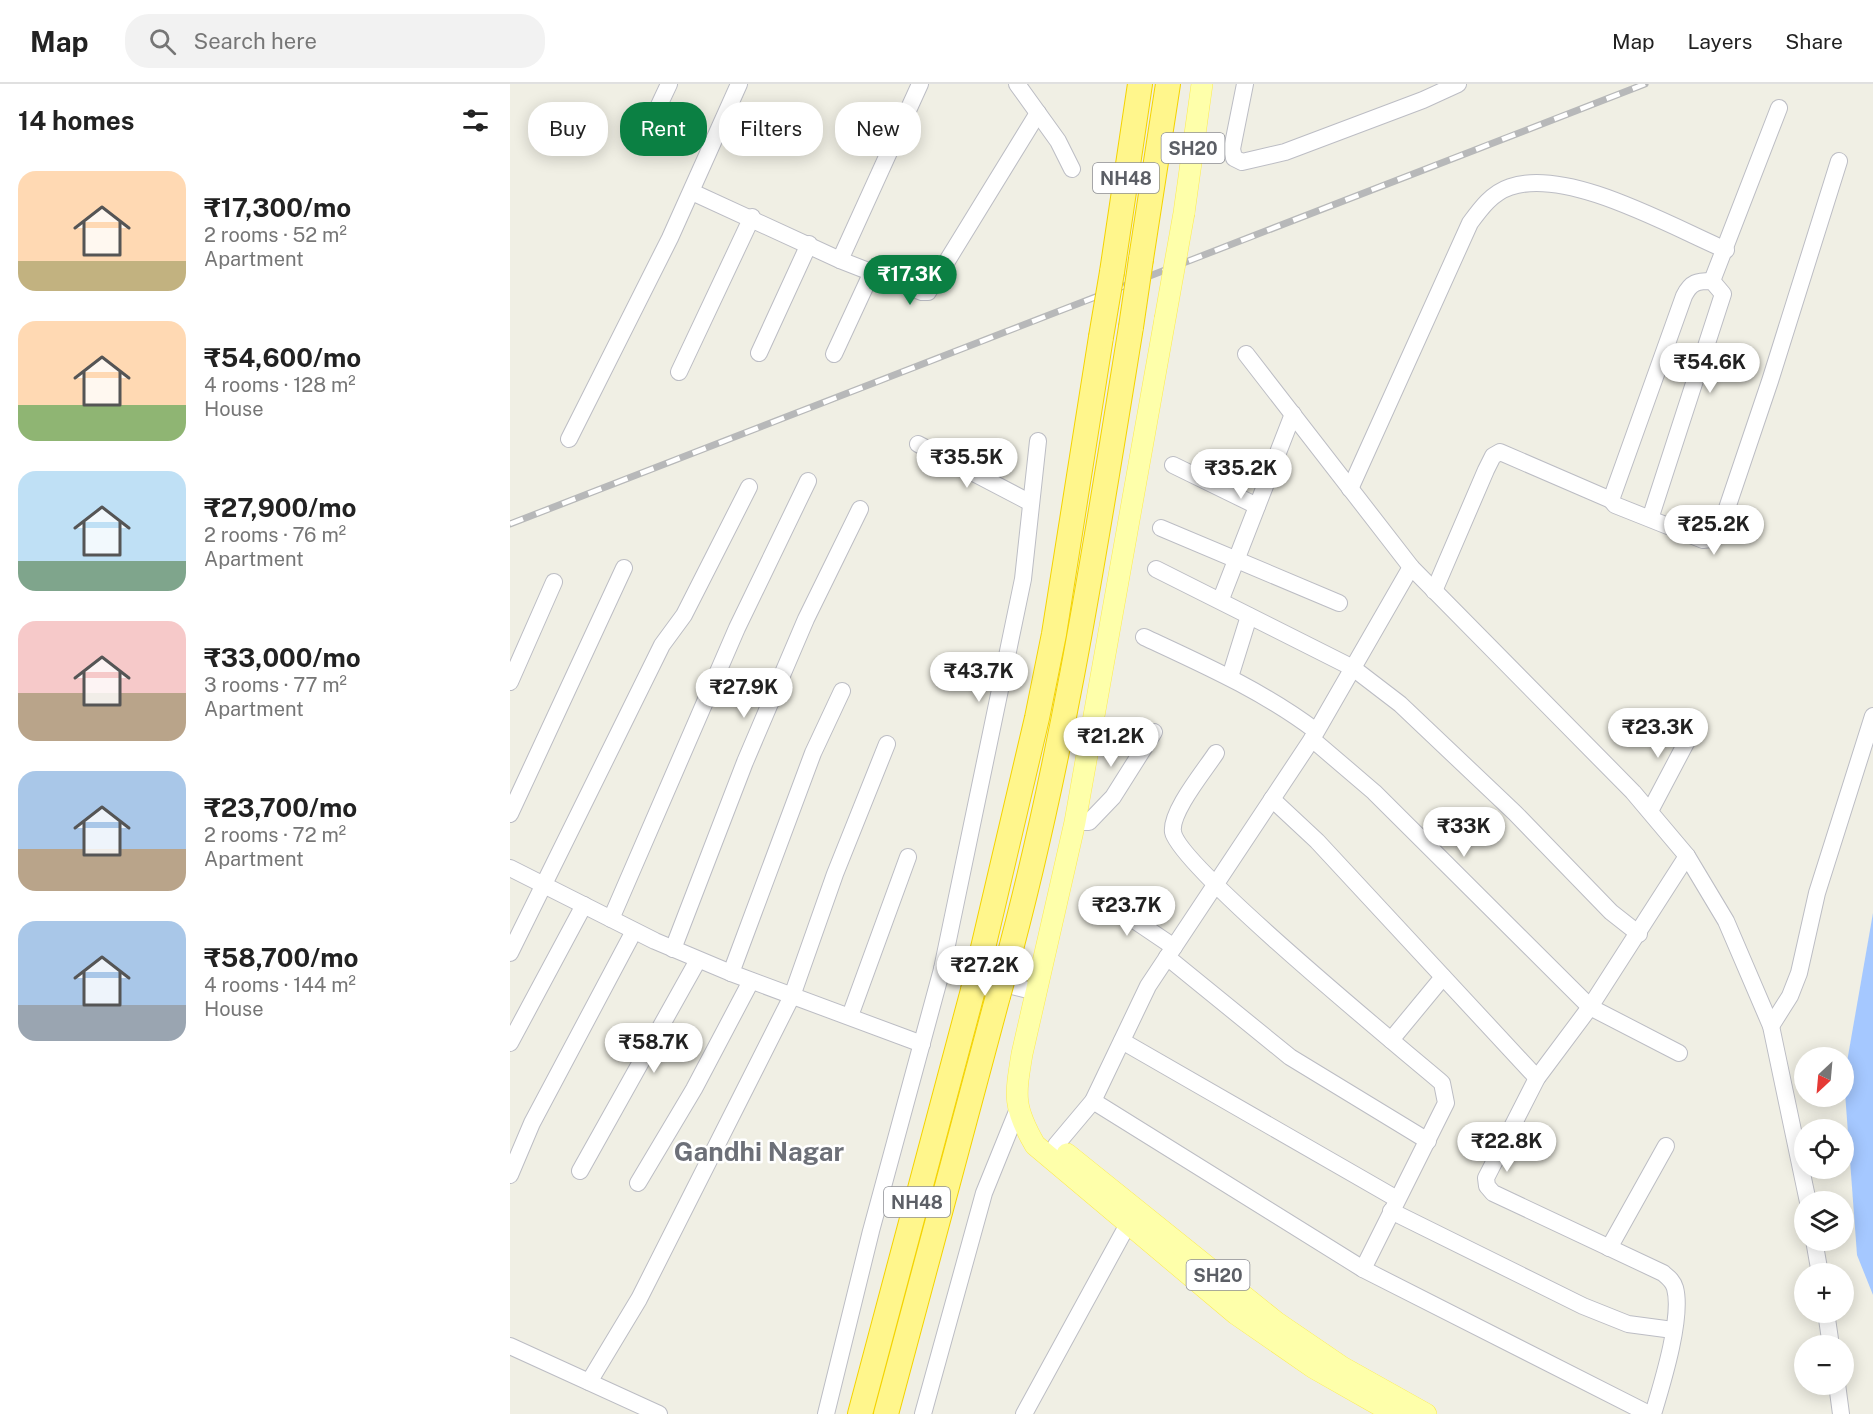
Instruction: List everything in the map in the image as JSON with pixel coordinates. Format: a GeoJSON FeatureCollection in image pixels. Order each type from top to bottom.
{"type":"FeatureCollection","features":[{"type":"Feature","properties":{"kind":"highway","name":"NH48"},"geometry":{"type":"LineString","coordinates":[[860,1414],[973,990],[1043,686],[1112,272],[1140,84]]}},
{"type":"Feature","properties":{"kind":"highway","name":"NH48"},"geometry":{"type":"LineString","coordinates":[[886,1414],[1028,888],[1071,688],[1131,327],[1168,84]]}},
{"type":"Feature","properties":{"kind":"main road","name":"SH20"},"geometry":{"type":"LineString","coordinates":[[1202,84],[1184,213],[1166,318],[1075,822],[1017,1085],[1019,1115],[1035,1145],[1236,1314],[1314,1368],[1395,1414]]}},
{"type":"Feature","properties":{"kind":"main road","name":"SH20"},"geometry":{"type":"LineString","coordinates":[[1019,1115],[1276,1322],[1342,1367],[1426,1414]]}},
{"type":"Feature","properties":{"kind":"street"},"geometry":{"type":"LineString","coordinates":[[661,102],[669,84]]}},
{"type":"Feature","properties":{"kind":"street"},"geometry":{"type":"LineString","coordinates":[[568,439],[692,192],[739,84]]}},
{"type":"Feature","properties":{"kind":"street"},"geometry":{"type":"LineString","coordinates":[[840,260],[920,84]]}},
{"type":"Feature","properties":{"kind":"street"},"geometry":{"type":"LineString","coordinates":[[1245,84],[1232,149],[1234,158],[1242,162],[1285,152],[1423,100],[1458,84]]}},
{"type":"Feature","properties":{"kind":"street"},"geometry":{"type":"LineString","coordinates":[[1020,85],[1058,141],[1072,169]]}},
{"type":"Feature","properties":{"kind":"street"},"geometry":{"type":"LineString","coordinates":[[1712,281],[1726,250],[1779,108]]}},
{"type":"Feature","properties":{"kind":"street"},"geometry":{"type":"LineString","coordinates":[[692,192],[752,217],[840,260],[922,292],[932,289],[1006,161],[1038,113]]}},
{"type":"Feature","properties":{"kind":"street"},"geometry":{"type":"LineString","coordinates":[[1434,591],[1486,470],[1493,456],[1500,452],[1611,500],[1615,505],[1703,540],[1711,539],[1720,529],[1770,381],[1839,161]]}},
{"type":"Feature","properties":{"kind":"street"},"geometry":{"type":"LineString","coordinates":[[1350,489],[1470,223],[1485,202],[1509,187],[1538,182],[1561,184],[1604,196],[1726,250]]}},
{"type":"Feature","properties":{"kind":"street"},"geometry":{"type":"LineString","coordinates":[[679,372],[752,217]]}},
{"type":"Feature","properties":{"kind":"street"},"geometry":{"type":"LineString","coordinates":[[759,353],[809,244]]}},
{"type":"Feature","properties":{"kind":"street"},"geometry":{"type":"LineString","coordinates":[[834,354],[872,272]]}},
{"type":"Feature","properties":{"kind":"street"},"geometry":{"type":"LineString","coordinates":[[1611,500],[1684,296],[1689,286],[1697,281],[1712,281],[1724,294],[1722,302],[1650,519]]}},
{"type":"Feature","properties":{"kind":"street"},"geometry":{"type":"LineString","coordinates":[[1246,354],[1411,567],[1650,811],[1687,856],[1726,921],[1771,1026],[1806,1191]]}},
{"type":"Feature","properties":{"kind":"street"},"geometry":{"type":"LineString","coordinates":[[1221,600],[1293,414]]}},
{"type":"Feature","properties":{"kind":"street"},"geometry":{"type":"LineString","coordinates":[[826,1414],[871,1231],[942,969],[1023,579],[1038,441]]}},
{"type":"Feature","properties":{"kind":"street"},"geometry":{"type":"LineString","coordinates":[[918,444],[1031,503]]}},
{"type":"Feature","properties":{"kind":"street"},"geometry":{"type":"LineString","coordinates":[[1173,465],[1257,506]]}},
{"type":"Feature","properties":{"kind":"street"},"geometry":{"type":"LineString","coordinates":[[611,919],[737,628],[808,482]]}},
{"type":"Feature","properties":{"kind":"street"},"geometry":{"type":"LineString","coordinates":[[510,953],[542,884],[662,645],[684,615],[749,487]]}},
{"type":"Feature","properties":{"kind":"street"},"geometry":{"type":"LineString","coordinates":[[673,949],[745,762],[806,619],[860,509]]}},
{"type":"Feature","properties":{"kind":"street"},"geometry":{"type":"LineString","coordinates":[[1161,528],[1339,603]]}},
{"type":"Feature","properties":{"kind":"street"},"geometry":{"type":"LineString","coordinates":[[1056,1145],[1093,1101],[1148,986],[1314,735],[1411,567]]}},
{"type":"Feature","properties":{"kind":"street"},"geometry":{"type":"LineString","coordinates":[[510,814],[624,568]]}},
{"type":"Feature","properties":{"kind":"street"},"geometry":{"type":"LineString","coordinates":[[1156,569],[1353,668],[1400,704],[1515,813],[1611,912],[1639,934]]}},
{"type":"Feature","properties":{"kind":"street"},"geometry":{"type":"LineString","coordinates":[[510,682],[554,582]]}},
{"type":"Feature","properties":{"kind":"street"},"geometry":{"type":"LineString","coordinates":[[1230,677],[1249,616]]}},
{"type":"Feature","properties":{"kind":"street"},"geometry":{"type":"LineString","coordinates":[[1144,637],[1230,677],[1287,709],[1590,1006],[1679,1053]]}},
{"type":"Feature","properties":{"kind":"street"},"geometry":{"type":"LineString","coordinates":[[730,973],[813,753],[842,691]]}},
{"type":"Feature","properties":{"kind":"street"},"geometry":{"type":"LineString","coordinates":[[1771,1026],[1790,996],[1799,974],[1817,893],[1873,716]]}},
{"type":"Feature","properties":{"kind":"street"},"geometry":{"type":"LineString","coordinates":[[1650,811],[1697,722]]}},
{"type":"Feature","properties":{"kind":"street"},"geometry":{"type":"LineString","coordinates":[[1075,822],[1089,822],[1102,811],[1154,732]]}},
{"type":"Feature","properties":{"kind":"street"},"geometry":{"type":"LineString","coordinates":[[589,1382],[639,1299],[792,996],[835,874],[886,744]]}},
{"type":"Feature","properties":{"kind":"street"},"geometry":{"type":"LineString","coordinates":[[1216,753],[1176,815],[1173,824],[1179,845],[1214,884],[1442,1083],[1446,1094],[1446,1103],[1428,1141],[1363,1269]]}},
{"type":"Feature","properties":{"kind":"street"},"geometry":{"type":"LineString","coordinates":[[1272,799],[1317,841],[1537,1078]]}},
{"type":"Feature","properties":{"kind":"street"},"geometry":{"type":"LineString","coordinates":[[1093,1101],[1363,1269],[1651,1414],[1668,1365],[1676,1290],[1672,1281],[1663,1273],[1493,1193],[1487,1186],[1486,1178],[1537,1078],[1639,934],[1687,856]]}},
{"type":"Feature","properties":{"kind":"street"},"geometry":{"type":"LineString","coordinates":[[850,1016],[908,857]]}},
{"type":"Feature","properties":{"kind":"street"},"geometry":{"type":"LineString","coordinates":[[510,868],[634,931],[698,960],[922,1044]]}},
{"type":"Feature","properties":{"kind":"street"},"geometry":{"type":"LineString","coordinates":[[1100,897],[1170,952],[1290,1057],[1428,1141]]}},
{"type":"Feature","properties":{"kind":"street"},"geometry":{"type":"LineString","coordinates":[[510,1043],[584,905]]}},
{"type":"Feature","properties":{"kind":"street"},"geometry":{"type":"LineString","coordinates":[[510,1175],[532,1123],[634,931]]}},
{"type":"Feature","properties":{"kind":"street"},"geometry":{"type":"LineString","coordinates":[[580,1171],[698,960]]}},
{"type":"Feature","properties":{"kind":"street"},"geometry":{"type":"LineString","coordinates":[[942,969],[1036,993]]}},
{"type":"Feature","properties":{"kind":"street"},"geometry":{"type":"LineString","coordinates":[[1392,1040],[1443,977]]}},
{"type":"Feature","properties":{"kind":"street"},"geometry":{"type":"LineString","coordinates":[[638,1183],[694,1089],[751,981]]}},
{"type":"Feature","properties":{"kind":"street"},"geometry":{"type":"LineString","coordinates":[[1122,1041],[1394,1205],[1583,1306],[1628,1324],[1673,1330]]}},
{"type":"Feature","properties":{"kind":"street"},"geometry":{"type":"LineString","coordinates":[[923,1414],[984,1193],[1019,1115]]}},
{"type":"Feature","properties":{"kind":"street"},"geometry":{"type":"LineString","coordinates":[[1609,1248],[1666,1146]]}},
{"type":"Feature","properties":{"kind":"street"},"geometry":{"type":"LineString","coordinates":[[1024,1414],[1128,1224]]}},
{"type":"Feature","properties":{"kind":"street"},"geometry":{"type":"LineString","coordinates":[[510,1346],[659,1414]]}},
{"type":"Feature","properties":{"kind":"street"},"geometry":{"type":"LineString","coordinates":[[1838,1395],[1841,1414]]}},
{"type":"Feature","properties":{"kind":"water"},"geometry":{"type":"Polygon","coordinates":[[[1873,913],[1873,1295],[1857,1255],[1851,1179],[1854,1179],[1854,1119],[1847,1119],[1846,1107],[1854,1107],[1854,1047],[1850,1047],[1873,913]]]}},
{"type":"Feature","properties":{"kind":"railway"},"geometry":{"type":"LineString","coordinates":[[510,524],[1645,84]]}},
{"type":"Feature","properties":{"kind":"district","name":"Gandhi Nagar"},"geometry":{"type":"Point","coordinates":[759,1151]}}]}
